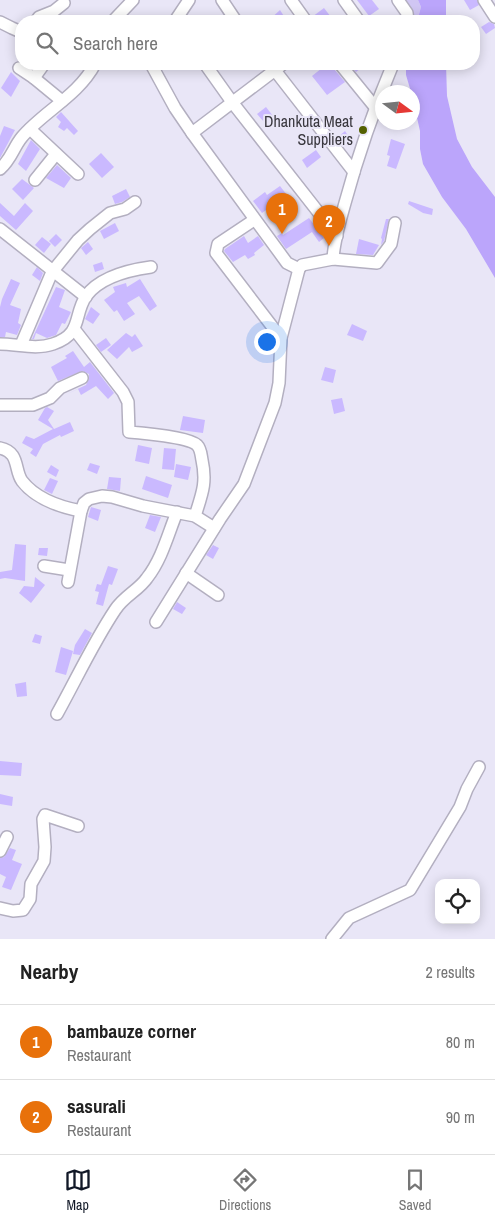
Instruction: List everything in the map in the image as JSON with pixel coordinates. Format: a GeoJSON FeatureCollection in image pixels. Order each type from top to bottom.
{"type":"FeatureCollection","features":[{"type":"Feature","properties":{"kind":"street"},"geometry":{"type":"LineString","coordinates":[[119,15],[133,0]]}},
{"type":"Feature","properties":{"kind":"street"},"geometry":{"type":"LineString","coordinates":[[179,15],[189,0]]}},
{"type":"Feature","properties":{"kind":"street"},"geometry":{"type":"LineString","coordinates":[[222,0],[232,15]]}},
{"type":"Feature","properties":{"kind":"street"},"geometry":{"type":"LineString","coordinates":[[291,0],[302,15]]}},
{"type":"Feature","properties":{"kind":"street"},"geometry":{"type":"LineString","coordinates":[[344,0],[355,15]]}},
{"type":"Feature","properties":{"kind":"street"},"geometry":{"type":"LineString","coordinates":[[398,0],[406,15]]}},
{"type":"Feature","properties":{"kind":"street"},"geometry":{"type":"LineString","coordinates":[[484,0],[495,17]]}},
{"type":"Feature","properties":{"kind":"street"},"geometry":{"type":"LineString","coordinates":[[44,15],[54,11],[64,3]]}},
{"type":"Feature","properties":{"kind":"street"},"geometry":{"type":"LineString","coordinates":[[0,22],[15,29]]}},
{"type":"Feature","properties":{"kind":"street"},"geometry":{"type":"LineString","coordinates":[[22,70],[62,101]]}},
{"type":"Feature","properties":{"kind":"street"},"geometry":{"type":"LineString","coordinates":[[34,78],[40,70]]}},
{"type":"Feature","properties":{"kind":"street"},"geometry":{"type":"LineString","coordinates":[[0,169],[14,153],[20,139],[80,85],[91,70]]}},
{"type":"Feature","properties":{"kind":"street"},"geometry":{"type":"LineString","coordinates":[[154,70],[171,102],[254,220],[286,262],[298,269]]}},
{"type":"Feature","properties":{"kind":"street"},"geometry":{"type":"LineString","coordinates":[[209,70],[336,236]]}},
{"type":"Feature","properties":{"kind":"street"},"geometry":{"type":"LineString","coordinates":[[192,133],[271,70]]}},
{"type":"Feature","properties":{"kind":"street"},"geometry":{"type":"LineString","coordinates":[[279,70],[354,172]]}},
{"type":"Feature","properties":{"kind":"street"},"geometry":{"type":"LineString","coordinates":[[333,259],[336,236],[375,107],[345,70]]}},
{"type":"Feature","properties":{"kind":"street"},"geometry":{"type":"LineString","coordinates":[[384,85],[390,70]]}},
{"type":"Feature","properties":{"kind":"street"},"geometry":{"type":"LineString","coordinates":[[30,129],[78,174]]}},
{"type":"Feature","properties":{"kind":"street"},"geometry":{"type":"LineString","coordinates":[[35,180],[56,154]]}},
{"type":"Feature","properties":{"kind":"street"},"geometry":{"type":"LineString","coordinates":[[20,345],[52,272],[78,240],[90,229],[110,213],[125,209],[135,202]]}},
{"type":"Feature","properties":{"kind":"street"},"geometry":{"type":"LineString","coordinates":[[254,220],[218,244],[216,254],[281,338]]}},
{"type":"Feature","properties":{"kind":"street"},"geometry":{"type":"LineString","coordinates":[[156,622],[214,528],[244,484],[275,403],[279,384],[281,338],[298,269],[302,265],[333,259],[376,262],[391,244],[395,223]]}},
{"type":"Feature","properties":{"kind":"street"},"geometry":{"type":"LineString","coordinates":[[0,228],[52,272],[86,297]]}},
{"type":"Feature","properties":{"kind":"street"},"geometry":{"type":"LineString","coordinates":[[0,344],[38,347],[54,344],[69,335],[74,329],[86,297],[97,286],[123,272],[151,267]]}},
{"type":"Feature","properties":{"kind":"street"},"geometry":{"type":"LineString","coordinates":[[74,329],[123,392],[128,402],[129,432],[147,433],[184,440],[195,443],[199,447],[205,473],[205,482],[195,516]]}},
{"type":"Feature","properties":{"kind":"street"},"geometry":{"type":"LineString","coordinates":[[0,405],[33,405],[50,398],[60,388],[82,378]]}},
{"type":"Feature","properties":{"kind":"street"},"geometry":{"type":"LineString","coordinates":[[0,448],[12,454],[19,469],[21,480],[32,491],[45,500],[64,508],[80,511]]}},
{"type":"Feature","properties":{"kind":"street"},"geometry":{"type":"LineString","coordinates":[[44,566],[69,576],[80,511],[84,503],[89,499],[102,496],[195,516],[214,528]]}},
{"type":"Feature","properties":{"kind":"street"},"geometry":{"type":"LineString","coordinates":[[57,714],[92,647],[115,610],[124,598],[147,578],[157,562],[177,512]]}},
{"type":"Feature","properties":{"kind":"street"},"geometry":{"type":"LineString","coordinates":[[186,573],[218,595]]}},
{"type":"Feature","properties":{"kind":"street"},"geometry":{"type":"LineString","coordinates":[[332,939],[349,918],[410,890],[460,807],[479,767]]}},
{"type":"Feature","properties":{"kind":"street"},"geometry":{"type":"LineString","coordinates":[[0,908],[13,911],[23,910],[30,899],[30,884],[44,861],[43,819],[45,816],[78,826]]}},
{"type":"Feature","properties":{"kind":"street"},"geometry":{"type":"LineString","coordinates":[[0,851],[7,837]]}},
{"type":"Feature","properties":{"kind":"shaded area"},"geometry":{"type":"Polygon","coordinates":[[[405,0],[418,0],[421,7],[419,15],[414,15],[405,0]]]}},
{"type":"Feature","properties":{"kind":"shaded area"},"geometry":{"type":"Polygon","coordinates":[[[418,0],[446,0],[446,15],[419,15],[421,7],[418,0]]]}},
{"type":"Feature","properties":{"kind":"shaded area"},"geometry":{"type":"Polygon","coordinates":[[[406,70],[446,70],[447,96],[457,139],[472,167],[495,197],[495,278],[466,229],[442,197],[423,164],[420,149],[420,85],[409,85],[406,70]]]}},
{"type":"Feature","properties":{"kind":"building"},"geometry":{"type":"Polygon","coordinates":[[[357,0],[372,0],[379,9],[368,15],[357,0]]]}},
{"type":"Feature","properties":{"kind":"building"},"geometry":{"type":"Polygon","coordinates":[[[464,0],[477,0],[479,5],[470,10],[464,0]]]}},
{"type":"Feature","properties":{"kind":"building"},"geometry":{"type":"Polygon","coordinates":[[[324,8],[329,15],[315,15],[324,8]]]}},
{"type":"Feature","properties":{"kind":"building"},"geometry":{"type":"Polygon","coordinates":[[[280,10],[283,15],[275,15],[280,10]]]}},
{"type":"Feature","properties":{"kind":"building"},"geometry":{"type":"Polygon","coordinates":[[[489,22],[494,24],[495,28],[486,34],[481,27],[489,22]]]}},
{"type":"Feature","properties":{"kind":"building"},"geometry":{"type":"Polygon","coordinates":[[[320,70],[335,70],[345,82],[327,95],[312,76],[320,70]]]}},
{"type":"Feature","properties":{"kind":"building"},"geometry":{"type":"Polygon","coordinates":[[[11,72],[20,81],[11,97],[1,88],[11,72]]]}},
{"type":"Feature","properties":{"kind":"building"},"geometry":{"type":"Polygon","coordinates":[[[266,107],[273,116],[264,122],[257,114],[266,107]]]}},
{"type":"Feature","properties":{"kind":"building"},"geometry":{"type":"Polygon","coordinates":[[[61,112],[78,131],[74,135],[67,128],[64,131],[58,127],[61,122],[56,117],[61,112]]]}},
{"type":"Feature","properties":{"kind":"building"},"geometry":{"type":"Polygon","coordinates":[[[4,126],[15,130],[0,158],[0,136],[4,126]]]}},
{"type":"Feature","properties":{"kind":"building"},"geometry":{"type":"Polygon","coordinates":[[[345,131],[349,137],[341,143],[337,138],[345,131]]]}},
{"type":"Feature","properties":{"kind":"building"},"geometry":{"type":"Polygon","coordinates":[[[391,139],[405,144],[396,169],[387,166],[390,156],[387,155],[391,139]]]}},
{"type":"Feature","properties":{"kind":"building"},"geometry":{"type":"Polygon","coordinates":[[[31,140],[40,149],[26,171],[18,164],[31,140]]]}},
{"type":"Feature","properties":{"kind":"building"},"geometry":{"type":"Polygon","coordinates":[[[316,150],[321,157],[307,168],[302,160],[316,150]]]}},
{"type":"Feature","properties":{"kind":"building"},"geometry":{"type":"Polygon","coordinates":[[[101,153],[114,167],[102,178],[89,164],[101,153]]]}},
{"type":"Feature","properties":{"kind":"building"},"geometry":{"type":"Polygon","coordinates":[[[57,165],[71,178],[64,188],[46,178],[57,165]]]}},
{"type":"Feature","properties":{"kind":"building"},"geometry":{"type":"Polygon","coordinates":[[[22,179],[34,188],[23,200],[12,189],[22,179]]]}},
{"type":"Feature","properties":{"kind":"building"},"geometry":{"type":"Polygon","coordinates":[[[280,186],[290,199],[280,207],[276,203],[262,213],[253,201],[265,192],[267,195],[280,186]]]}},
{"type":"Feature","properties":{"kind":"building"},"geometry":{"type":"Polygon","coordinates":[[[126,189],[130,197],[115,204],[112,196],[126,189]]]}},
{"type":"Feature","properties":{"kind":"building"},"geometry":{"type":"Polygon","coordinates":[[[409,201],[433,209],[432,215],[423,213],[408,204],[409,201]]]}},
{"type":"Feature","properties":{"kind":"building"},"geometry":{"type":"Polygon","coordinates":[[[0,203],[14,216],[25,203],[33,211],[16,230],[0,216],[0,203]]]}},
{"type":"Feature","properties":{"kind":"building"},"geometry":{"type":"Polygon","coordinates":[[[309,218],[324,238],[319,242],[312,232],[286,249],[277,236],[282,233],[283,235],[309,218]]]}},
{"type":"Feature","properties":{"kind":"building"},"geometry":{"type":"Polygon","coordinates":[[[386,219],[389,219],[384,241],[381,245],[381,238],[386,219]]]}},
{"type":"Feature","properties":{"kind":"building"},"geometry":{"type":"Polygon","coordinates":[[[115,223],[119,231],[104,239],[100,231],[115,223]]]}},
{"type":"Feature","properties":{"kind":"building"},"geometry":{"type":"Polygon","coordinates":[[[56,234],[62,240],[55,247],[49,241],[56,234]]]}},
{"type":"Feature","properties":{"kind":"building"},"geometry":{"type":"Polygon","coordinates":[[[244,236],[248,243],[258,236],[264,245],[254,253],[255,255],[248,259],[245,255],[233,262],[224,251],[244,236]]]}},
{"type":"Feature","properties":{"kind":"building"},"geometry":{"type":"Polygon","coordinates":[[[42,237],[51,244],[44,253],[35,245],[42,237]]]}},
{"type":"Feature","properties":{"kind":"building"},"geometry":{"type":"Polygon","coordinates":[[[359,239],[379,245],[373,255],[356,254],[359,239]]]}},
{"type":"Feature","properties":{"kind":"building"},"geometry":{"type":"Polygon","coordinates":[[[88,242],[93,249],[86,255],[81,248],[88,242]]]}},
{"type":"Feature","properties":{"kind":"building"},"geometry":{"type":"Polygon","coordinates":[[[102,262],[104,269],[95,272],[93,265],[102,262]]]}},
{"type":"Feature","properties":{"kind":"building"},"geometry":{"type":"Polygon","coordinates":[[[37,267],[43,273],[40,281],[32,275],[37,267]]]}},
{"type":"Feature","properties":{"kind":"building"},"geometry":{"type":"Polygon","coordinates":[[[11,279],[20,283],[10,305],[21,309],[18,323],[21,325],[17,335],[6,332],[5,337],[0,337],[0,307],[11,279]]]}},
{"type":"Feature","properties":{"kind":"building"},"geometry":{"type":"Polygon","coordinates":[[[140,279],[157,306],[150,311],[139,296],[127,303],[135,314],[124,321],[117,310],[114,312],[104,300],[115,292],[113,287],[126,283],[127,287],[140,279]]]}},
{"type":"Feature","properties":{"kind":"building"},"geometry":{"type":"Polygon","coordinates":[[[56,287],[65,290],[59,307],[71,312],[65,324],[62,323],[56,335],[47,338],[36,333],[34,339],[32,339],[56,287]]]}},
{"type":"Feature","properties":{"kind":"building"},"geometry":{"type":"Polygon","coordinates":[[[91,307],[100,314],[93,324],[85,319],[91,307]]]}},
{"type":"Feature","properties":{"kind":"building"},"geometry":{"type":"Polygon","coordinates":[[[352,324],[367,331],[363,341],[347,335],[352,324]]]}},
{"type":"Feature","properties":{"kind":"building"},"geometry":{"type":"Polygon","coordinates":[[[126,333],[132,337],[135,334],[143,346],[132,352],[129,347],[117,359],[107,350],[126,333]]]}},
{"type":"Feature","properties":{"kind":"building"},"geometry":{"type":"Polygon","coordinates":[[[106,338],[111,345],[101,352],[96,345],[106,338]]]}},
{"type":"Feature","properties":{"kind":"building"},"geometry":{"type":"Polygon","coordinates":[[[73,351],[84,367],[90,362],[114,393],[108,399],[96,386],[81,395],[78,389],[65,395],[86,385],[89,379],[89,374],[82,371],[58,381],[51,367],[67,358],[65,356],[73,351]]]}},
{"type":"Feature","properties":{"kind":"building"},"geometry":{"type":"Polygon","coordinates":[[[325,367],[336,370],[333,383],[321,380],[325,367]]]}},
{"type":"Feature","properties":{"kind":"building"},"geometry":{"type":"Polygon","coordinates":[[[342,398],[345,411],[334,414],[331,400],[342,398]]]}},
{"type":"Feature","properties":{"kind":"building"},"geometry":{"type":"Polygon","coordinates":[[[47,407],[54,411],[48,420],[54,429],[70,422],[74,431],[61,437],[60,435],[43,444],[36,457],[30,453],[33,449],[22,443],[26,436],[34,439],[53,429],[38,420],[47,407]]]}},
{"type":"Feature","properties":{"kind":"building"},"geometry":{"type":"Polygon","coordinates":[[[183,416],[205,420],[203,433],[180,430],[183,416]]]}},
{"type":"Feature","properties":{"kind":"building"},"geometry":{"type":"Polygon","coordinates":[[[138,445],[152,448],[149,464],[135,461],[138,445]]]}},
{"type":"Feature","properties":{"kind":"building"},"geometry":{"type":"Polygon","coordinates":[[[164,448],[176,449],[174,470],[162,469],[164,448]]]}},
{"type":"Feature","properties":{"kind":"building"},"geometry":{"type":"Polygon","coordinates":[[[90,463],[100,466],[97,474],[87,470],[90,463]]]}},
{"type":"Feature","properties":{"kind":"building"},"geometry":{"type":"Polygon","coordinates":[[[176,464],[191,467],[188,480],[174,477],[176,464]]]}},
{"type":"Feature","properties":{"kind":"building"},"geometry":{"type":"Polygon","coordinates":[[[51,465],[59,470],[56,477],[47,472],[51,465]]]}},
{"type":"Feature","properties":{"kind":"building"},"geometry":{"type":"Polygon","coordinates":[[[146,476],[172,485],[168,498],[142,489],[146,476]]]}},
{"type":"Feature","properties":{"kind":"building"},"geometry":{"type":"Polygon","coordinates":[[[109,477],[121,478],[120,491],[107,489],[109,477]]]}},
{"type":"Feature","properties":{"kind":"building"},"geometry":{"type":"Polygon","coordinates":[[[50,478],[58,481],[52,494],[44,490],[50,478]]]}},
{"type":"Feature","properties":{"kind":"building"},"geometry":{"type":"Polygon","coordinates":[[[91,507],[101,510],[98,521],[88,517],[91,507]]]}},
{"type":"Feature","properties":{"kind":"building"},"geometry":{"type":"Polygon","coordinates":[[[150,515],[161,517],[155,532],[145,528],[150,515]]]}},
{"type":"Feature","properties":{"kind":"building"},"geometry":{"type":"Polygon","coordinates":[[[15,544],[26,545],[25,581],[0,579],[0,572],[12,570],[15,544]]]}},
{"type":"Feature","properties":{"kind":"building"},"geometry":{"type":"Polygon","coordinates":[[[213,545],[219,548],[213,559],[206,555],[213,545]]]}},
{"type":"Feature","properties":{"kind":"building"},"geometry":{"type":"Polygon","coordinates":[[[39,548],[48,548],[47,556],[38,555],[39,548]]]}},
{"type":"Feature","properties":{"kind":"building"},"geometry":{"type":"Polygon","coordinates":[[[108,566],[118,569],[112,585],[109,584],[103,606],[96,604],[99,592],[95,591],[97,584],[101,585],[108,566]]]}},
{"type":"Feature","properties":{"kind":"building"},"geometry":{"type":"Polygon","coordinates":[[[35,577],[45,585],[31,603],[19,593],[24,586],[34,587],[35,577]]]}},
{"type":"Feature","properties":{"kind":"building"},"geometry":{"type":"Polygon","coordinates":[[[177,602],[186,608],[182,614],[173,609],[177,602]]]}},
{"type":"Feature","properties":{"kind":"building"},"geometry":{"type":"Polygon","coordinates":[[[85,629],[92,633],[80,655],[73,654],[75,645],[85,629]]]}},
{"type":"Feature","properties":{"kind":"building"},"geometry":{"type":"Polygon","coordinates":[[[35,634],[42,636],[40,644],[32,642],[35,634]]]}},
{"type":"Feature","properties":{"kind":"building"},"geometry":{"type":"Polygon","coordinates":[[[61,647],[73,651],[66,675],[55,672],[61,647]]]}},
{"type":"Feature","properties":{"kind":"building"},"geometry":{"type":"Polygon","coordinates":[[[26,682],[27,696],[17,697],[15,684],[26,682]]]}},
{"type":"Feature","properties":{"kind":"building"},"geometry":{"type":"Polygon","coordinates":[[[0,761],[22,763],[21,776],[0,775],[0,761]]]}},
{"type":"Feature","properties":{"kind":"building"},"geometry":{"type":"Polygon","coordinates":[[[0,794],[13,797],[12,806],[0,804],[0,794]]]}},
{"type":"Feature","properties":{"kind":"building"},"geometry":{"type":"Polygon","coordinates":[[[10,848],[16,850],[12,860],[22,864],[11,890],[2,887],[6,877],[0,874],[0,858],[4,857],[10,848]]]}},
{"type":"Feature","properties":{"kind":"place","name":"Dhankuta Meat Suppliers"},"geometry":{"type":"Point","coordinates":[363,130]}},
{"type":"Feature","properties":{"kind":"place","name":"bambauze corner"},"geometry":{"type":"Point","coordinates":[282,234]}},
{"type":"Feature","properties":{"kind":"place","name":"sasurali"},"geometry":{"type":"Point","coordinates":[329,246]}}]}
